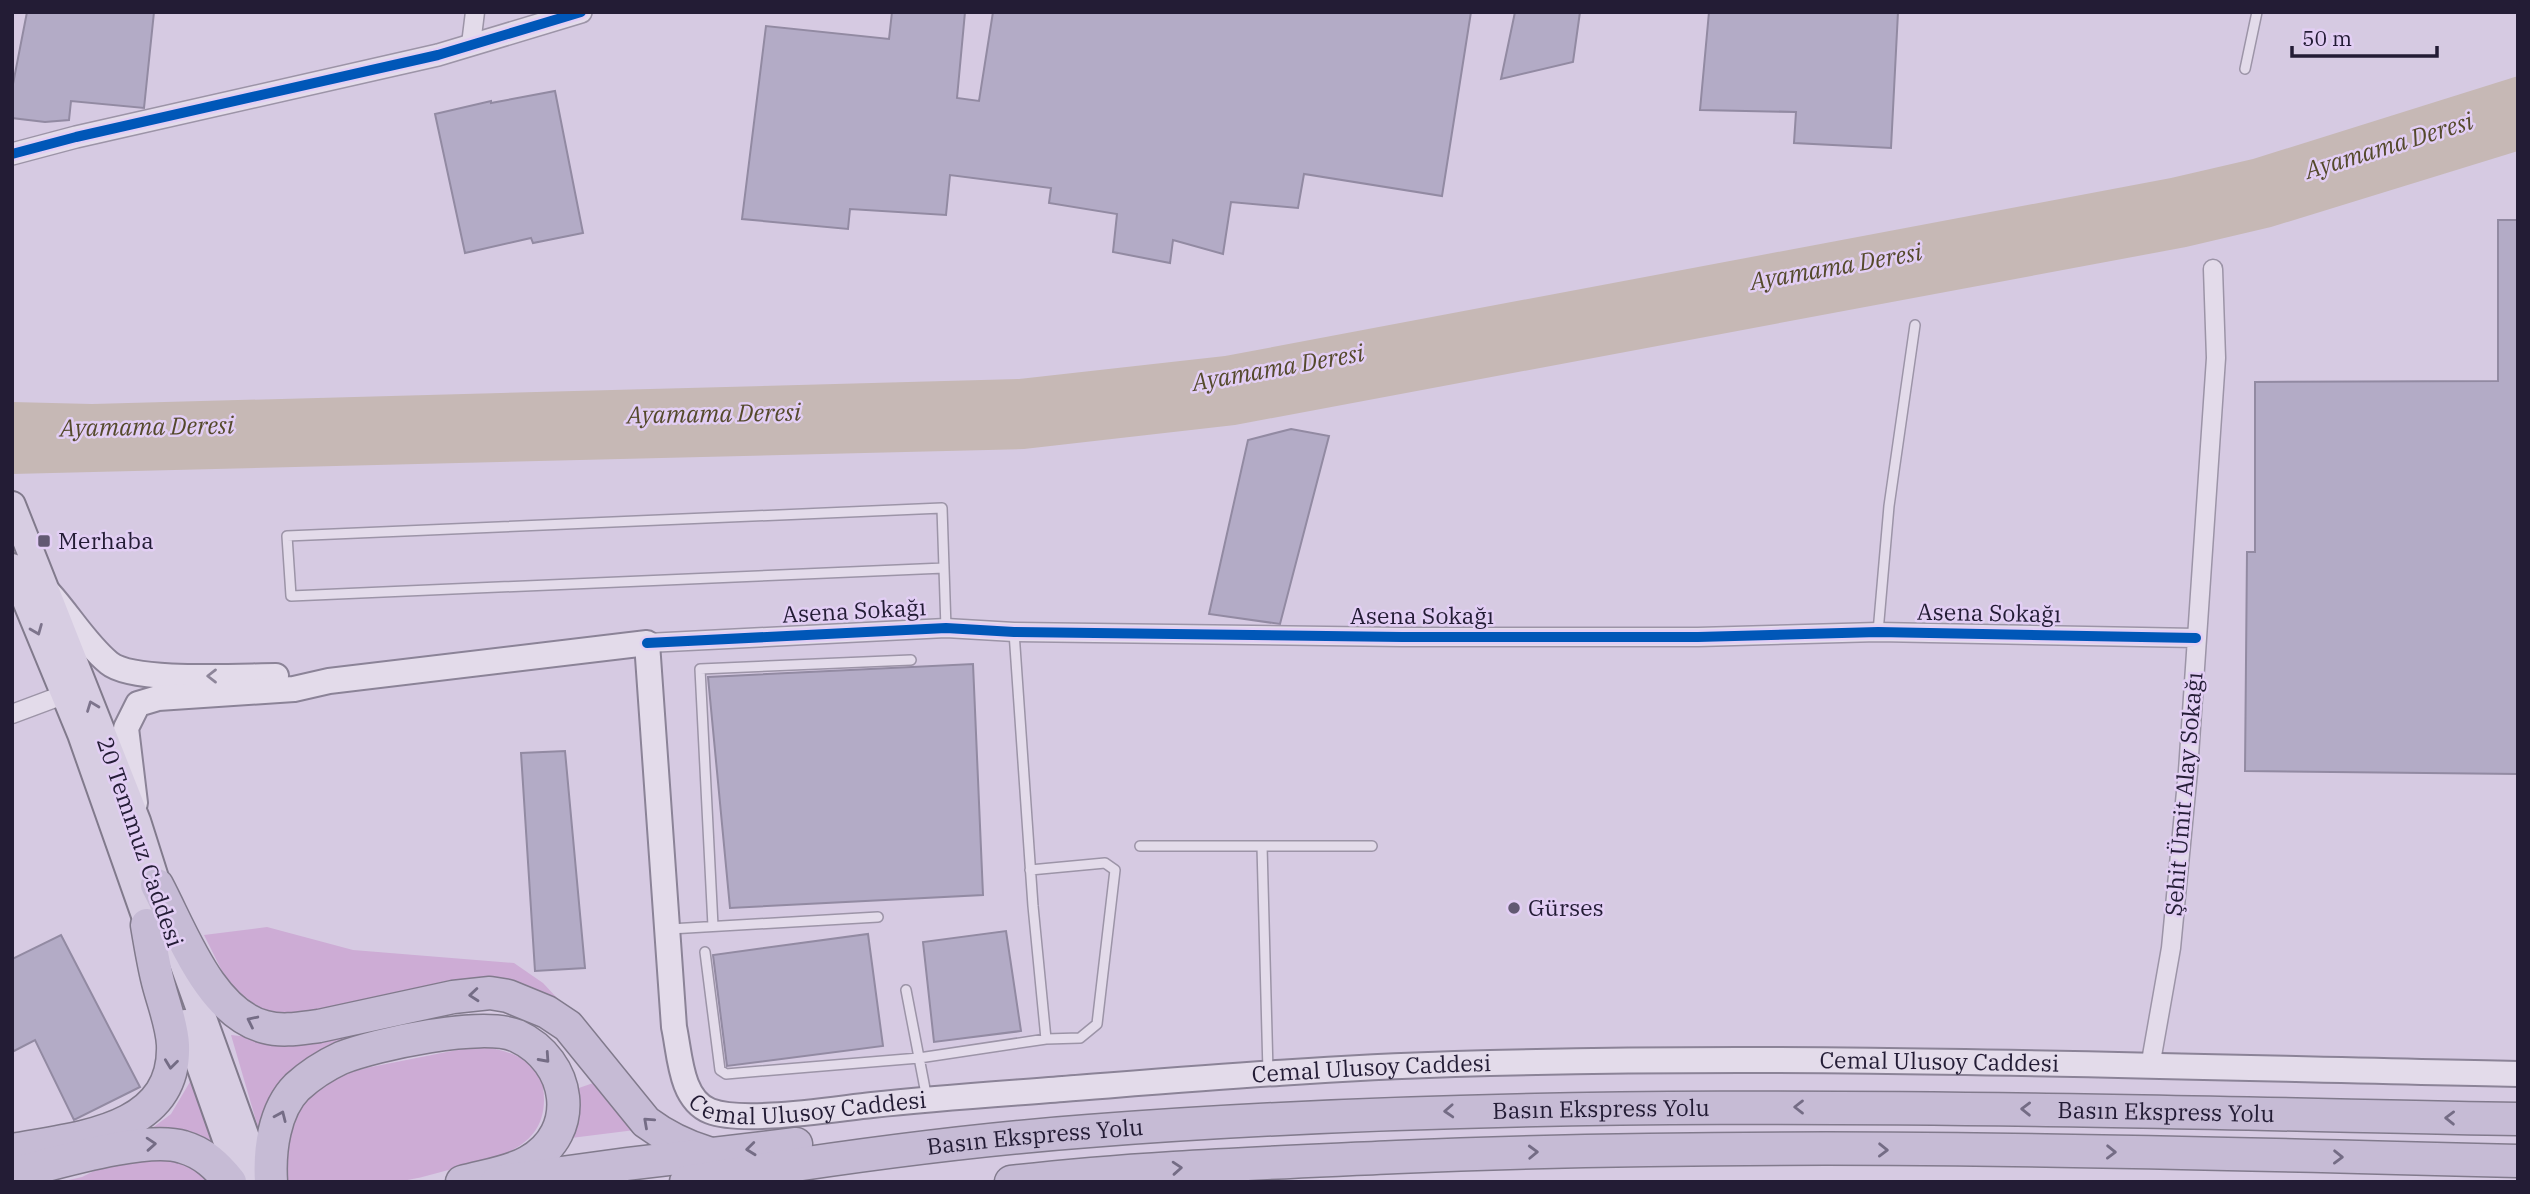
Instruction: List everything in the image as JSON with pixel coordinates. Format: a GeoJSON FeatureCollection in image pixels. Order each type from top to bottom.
{"type":"FeatureCollection","features":[{"type":"Feature","properties":{"kind":"highway"},"geometry":{"type":"LineString","coordinates":[[157,886],[212,986],[238,1014],[254,1023],[279,1030],[298,1029],[453,997],[490,993],[508,996],[547,1012],[568,1026],[630,1104],[654,1128],[684,1146],[708,1153]]}},
{"type":"Feature","properties":{"kind":"highway"},"geometry":{"type":"LineString","coordinates":[[12,1150],[111,1130],[133,1120],[157,1099],[171,1073],[173,1045],[147,925]]}},
{"type":"Feature","properties":{"kind":"highway"},"geometry":{"type":"LineString","coordinates":[[271,1182],[272,1136],[283,1110],[296,1088],[319,1071],[340,1059],[365,1051],[459,1031],[482,1030],[516,1036],[535,1046],[551,1062],[561,1081],[564,1105],[560,1128],[544,1150],[527,1163],[462,1182]]}},
{"type":"Feature","properties":{"kind":"highway","name":"Basın Ekspress Yolu"},"geometry":{"type":"LineString","coordinates":[[686,1182],[907,1151],[1087,1131],[1451,1111],[1893,1107],[2518,1119]]}},
{"type":"Feature","properties":{"kind":"highway"},"geometry":{"type":"LineString","coordinates":[[497,1182],[708,1153],[971,1126],[1019,1124],[1087,1131]]}},
{"type":"Feature","properties":{"kind":"highway"},"geometry":{"type":"LineString","coordinates":[[12,1174],[122,1148],[160,1143],[197,1152],[215,1164],[230,1182]]}},
{"type":"Feature","properties":{"kind":"highway","name":"Basın Ekspress Yolu"},"geometry":{"type":"LineString","coordinates":[[1011,1182],[1185,1168],[1549,1151],[1833,1150],[2226,1154],[2518,1161]]}},
{"type":"Feature","properties":{"kind":"highway"},"geometry":{"type":"LineString","coordinates":[[1271,1182],[1299,1178],[1367,1158]]}},
{"type":"Feature","properties":{"kind":"main road","name":"20 Temmuz Caddesi"},"geometry":{"type":"LineString","coordinates":[[12,505],[137,821],[195,1000],[262,1182]]}},
{"type":"Feature","properties":{"kind":"main road"},"geometry":{"type":"LineString","coordinates":[[12,566],[80,734],[241,1182]]}},
{"type":"Feature","properties":{"kind":"main road"},"geometry":{"type":"LineString","coordinates":[[46,590],[111,665],[129,672],[177,676],[289,676],[329,681]]}},
{"type":"Feature","properties":{"kind":"main road","name":"Asena Sokağı"},"geometry":{"type":"LineString","coordinates":[[329,681],[647,643]]}},
{"type":"Feature","properties":{"kind":"main road","name":"Cemal Ulusoy Caddesi"},"geometry":{"type":"LineString","coordinates":[[647,643],[674,1027],[687,1090],[696,1102],[711,1111],[763,1116],[927,1099],[1268,1074],[1452,1064],[1633,1060],[1883,1060],[2518,1074]]}},
{"type":"Feature","properties":{"kind":"main road"},"geometry":{"type":"LineString","coordinates":[[137,821],[126,728],[138,704],[158,698],[294,689],[329,681]]}},
{"type":"Feature","properties":{"kind":"street"},"geometry":{"type":"LineString","coordinates":[[471,44],[475,12]]}},
{"type":"Feature","properties":{"kind":"street"},"geometry":{"type":"LineString","coordinates":[[12,154],[438,55],[581,12]]}},
{"type":"Feature","properties":{"kind":"street"},"geometry":{"type":"LineString","coordinates":[[12,144],[76,138]]}},
{"type":"Feature","properties":{"kind":"street","name":"Şehit Ümit Alay Sokağı"},"geometry":{"type":"LineString","coordinates":[[2150,1067],[2171,948],[2188,771],[2216,358],[2213,269]]}},
{"type":"Feature","properties":{"kind":"street","name":"Asena Sokağı"},"geometry":{"type":"LineString","coordinates":[[647,643],[946,628],[1014,632],[1698,637],[1878,632],[2196,638]]}},
{"type":"Feature","properties":{"kind":"street"},"geometry":{"type":"LineString","coordinates":[[12,714],[63,695]]}},
{"type":"Feature","properties":{"kind":"lane"},"geometry":{"type":"LineString","coordinates":[[2245,69],[2258,12]]}},
{"type":"Feature","properties":{"kind":"lane"},"geometry":{"type":"LineString","coordinates":[[1878,632],[1889,506],[1915,325]]}},
{"type":"Feature","properties":{"kind":"lane"},"geometry":{"type":"LineString","coordinates":[[944,568],[291,596],[286,536],[942,508],[944,568],[946,628]]}},
{"type":"Feature","properties":{"kind":"lane"},"geometry":{"type":"LineString","coordinates":[[1014,632],[1030,870],[1046,1039]]}},
{"type":"Feature","properties":{"kind":"lane"},"geometry":{"type":"LineString","coordinates":[[713,926],[700,669],[911,660]]}},
{"type":"Feature","properties":{"kind":"lane"},"geometry":{"type":"LineString","coordinates":[[1140,846],[1372,846]]}},
{"type":"Feature","properties":{"kind":"lane"},"geometry":{"type":"LineString","coordinates":[[1262,846],[1268,1074]]}},
{"type":"Feature","properties":{"kind":"lane"},"geometry":{"type":"LineString","coordinates":[[705,953],[720,1070],[726,1074],[919,1058],[1046,1039],[1080,1038],[1097,1024],[1116,873],[1113,867],[1105,863],[1030,870]]}},
{"type":"Feature","properties":{"kind":"lane"},"geometry":{"type":"LineString","coordinates":[[667,929],[878,917]]}},
{"type":"Feature","properties":{"kind":"lane"},"geometry":{"type":"LineString","coordinates":[[906,990],[927,1099]]}},
{"type":"Feature","properties":{"kind":"shaded area"},"geometry":{"type":"Polygon","coordinates":[[[267,927],[353,950],[514,963],[543,983],[572,1014],[540,995],[271,1017],[228,983],[204,935],[267,927]]]}},
{"type":"Feature","properties":{"kind":"shaded area"},"geometry":{"type":"Polygon","coordinates":[[[363,1031],[367,1041],[262,1141],[231,1035],[315,1044],[363,1031]]]}},
{"type":"Feature","properties":{"kind":"shaded area"},"geometry":{"type":"Polygon","coordinates":[[[487,1047],[530,1064],[536,1070],[543,1087],[544,1108],[539,1124],[530,1137],[518,1147],[487,1160],[407,1180],[284,1182],[287,1133],[300,1107],[314,1090],[338,1076],[366,1068],[467,1048],[487,1047]]]}},
{"type":"Feature","properties":{"kind":"shaded area"},"geometry":{"type":"Polygon","coordinates":[[[194,1075],[219,1149],[143,1135],[171,1114],[194,1075]]]}},
{"type":"Feature","properties":{"kind":"shaded area"},"geometry":{"type":"Polygon","coordinates":[[[596,1082],[635,1130],[571,1138],[576,1089],[596,1082]]]}},
{"type":"Feature","properties":{"kind":"shaded area"},"geometry":{"type":"Polygon","coordinates":[[[152,1157],[176,1158],[219,1182],[60,1182],[82,1177],[98,1169],[152,1157]]]}},
{"type":"Feature","properties":{"kind":"water","name":"Ayamama Deresi"},"geometry":{"type":"Polygon","coordinates":[[[2518,76],[2518,151],[2271,227],[2186,247],[1235,425],[1024,449],[12,474],[12,402],[92,404],[1019,379],[1225,356],[2171,178],[2253,159],[2518,76]]]}},
{"type":"Feature","properties":{"kind":"building"},"geometry":{"type":"Polygon","coordinates":[[[27,12],[154,12],[144,108],[71,101],[69,120],[45,122],[12,118],[12,89],[27,12]]]}},
{"type":"Feature","properties":{"kind":"building"},"geometry":{"type":"Polygon","coordinates":[[[892,12],[965,12],[957,98],[979,101],[993,12],[1471,12],[1442,196],[1304,174],[1298,208],[1231,202],[1223,254],[1173,240],[1170,263],[1113,252],[1117,214],[1049,203],[1051,188],[950,175],[946,215],[850,209],[848,229],[742,219],[766,26],[889,39],[892,12]]]}},
{"type":"Feature","properties":{"kind":"building"},"geometry":{"type":"Polygon","coordinates":[[[1515,12],[1580,12],[1573,62],[1501,79],[1515,12]]]}},
{"type":"Feature","properties":{"kind":"building"},"geometry":{"type":"Polygon","coordinates":[[[1709,12],[1898,12],[1891,148],[1794,143],[1796,112],[1700,110],[1709,12]]]}},
{"type":"Feature","properties":{"kind":"building"},"geometry":{"type":"Polygon","coordinates":[[[555,91],[583,233],[533,243],[531,238],[465,253],[435,114],[491,101],[555,91]]]}},
{"type":"Feature","properties":{"kind":"building"},"geometry":{"type":"Polygon","coordinates":[[[2498,220],[2518,220],[2518,774],[2245,771],[2247,552],[2255,552],[2255,382],[2498,381],[2498,220]]]}},
{"type":"Feature","properties":{"kind":"building"},"geometry":{"type":"Polygon","coordinates":[[[1291,429],[1329,436],[1280,624],[1209,614],[1248,440],[1291,429]]]}},
{"type":"Feature","properties":{"kind":"building"},"geometry":{"type":"Polygon","coordinates":[[[973,664],[983,895],[730,908],[708,677],[973,664]]]}},
{"type":"Feature","properties":{"kind":"building"},"geometry":{"type":"Polygon","coordinates":[[[565,751],[585,968],[535,971],[521,753],[565,751]]]}},
{"type":"Feature","properties":{"kind":"building"},"geometry":{"type":"Polygon","coordinates":[[[1006,931],[1021,1031],[934,1042],[923,942],[1006,931]]]}},
{"type":"Feature","properties":{"kind":"building"},"geometry":{"type":"Polygon","coordinates":[[[868,934],[883,1046],[727,1066],[713,955],[868,934]]]}},
{"type":"Feature","properties":{"kind":"building"},"geometry":{"type":"Polygon","coordinates":[[[61,935],[140,1087],[74,1120],[35,1040],[12,1052],[12,959],[61,935]]]}},
{"type":"Feature","properties":{"kind":"cycle path"},"geometry":{"type":"LineString","coordinates":[[12,154],[438,55],[581,12]]}},
{"type":"Feature","properties":{"kind":"cycle path"},"geometry":{"type":"LineString","coordinates":[[647,643],[946,628],[1014,632],[1402,637],[1698,637],[1878,632],[2196,638]]}},
{"type":"Feature","properties":{"kind":"place","name":"Merhaba"},"geometry":{"type":"Point","coordinates":[44,541]}},
{"type":"Feature","properties":{"kind":"place","name":"Gürses"},"geometry":{"type":"Point","coordinates":[1514,908]}}]}
